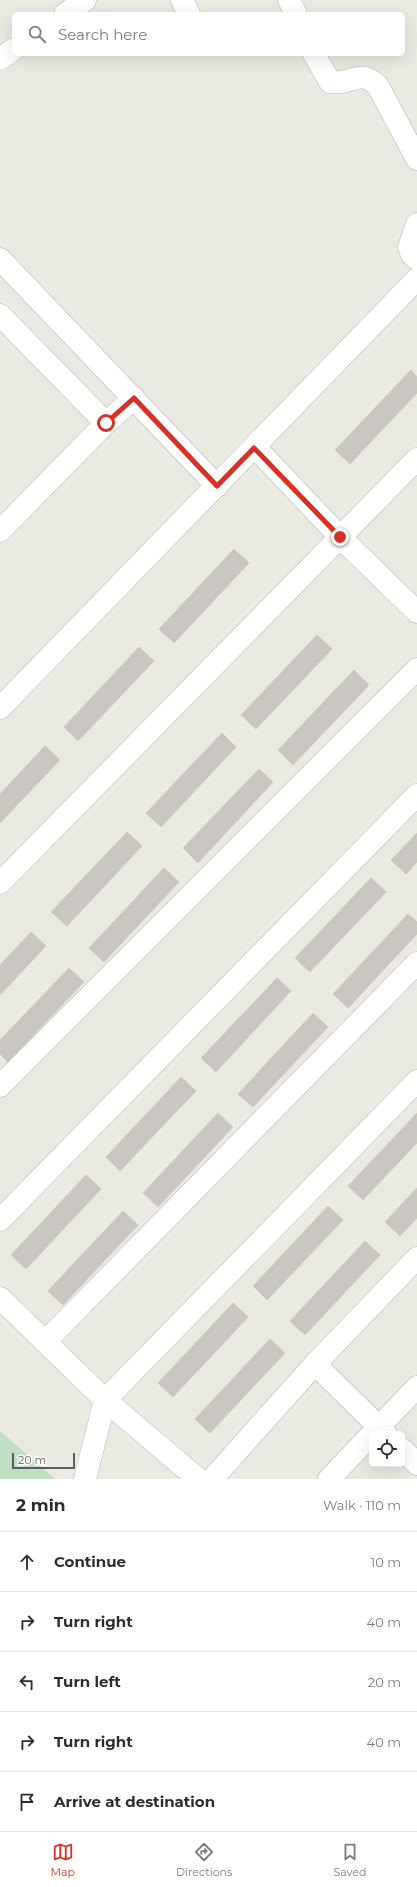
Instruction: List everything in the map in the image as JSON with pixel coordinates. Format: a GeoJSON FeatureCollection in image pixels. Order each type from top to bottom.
{"type":"FeatureCollection","features":[{"type":"Feature","properties":{"kind":"street"},"geometry":{"type":"LineString","coordinates":[[68,12],[85,0]]}},
{"type":"Feature","properties":{"kind":"street"},"geometry":{"type":"LineString","coordinates":[[182,0],[189,12]]}},
{"type":"Feature","properties":{"kind":"street"},"geometry":{"type":"LineString","coordinates":[[289,0],[295,12]]}},
{"type":"Feature","properties":{"kind":"street"},"geometry":{"type":"LineString","coordinates":[[0,59],[12,50]]}},
{"type":"Feature","properties":{"kind":"street"},"geometry":{"type":"LineString","coordinates":[[315,56],[330,82],[337,83],[363,77],[370,78],[378,86],[417,159]]}},
{"type":"Feature","properties":{"kind":"street"},"geometry":{"type":"LineString","coordinates":[[417,224],[409,247],[417,260]]}},
{"type":"Feature","properties":{"kind":"street"},"geometry":{"type":"LineString","coordinates":[[0,259],[217,486]]}},
{"type":"Feature","properties":{"kind":"street"},"geometry":{"type":"LineString","coordinates":[[0,708],[417,279]]}},
{"type":"Feature","properties":{"kind":"street"},"geometry":{"type":"LineString","coordinates":[[0,316],[106,423]]}},
{"type":"Feature","properties":{"kind":"street"},"geometry":{"type":"LineString","coordinates":[[4,519],[134,398]]}},
{"type":"Feature","properties":{"kind":"street"},"geometry":{"type":"LineString","coordinates":[[254,448],[340,537],[417,612]]}},
{"type":"Feature","properties":{"kind":"street"},"geometry":{"type":"LineString","coordinates":[[0,883],[417,459]]}},
{"type":"Feature","properties":{"kind":"street"},"geometry":{"type":"LineString","coordinates":[[0,1086],[417,670]]}},
{"type":"Feature","properties":{"kind":"street"},"geometry":{"type":"LineString","coordinates":[[0,1220],[417,795]]}},
{"type":"Feature","properties":{"kind":"street"},"geometry":{"type":"LineString","coordinates":[[45,1342],[417,963]]}},
{"type":"Feature","properties":{"kind":"street"},"geometry":{"type":"LineString","coordinates":[[85,1479],[105,1400],[417,1082]]}},
{"type":"Feature","properties":{"kind":"street"},"geometry":{"type":"LineString","coordinates":[[212,1479],[315,1364],[417,1258]]}},
{"type":"Feature","properties":{"kind":"street"},"geometry":{"type":"LineString","coordinates":[[0,1298],[105,1400],[198,1479]]}},
{"type":"Feature","properties":{"kind":"street"},"geometry":{"type":"LineString","coordinates":[[315,1364],[376,1431]]}},
{"type":"Feature","properties":{"kind":"street"},"geometry":{"type":"LineString","coordinates":[[378,1431],[417,1387]]}},
{"type":"Feature","properties":{"kind":"street"},"geometry":{"type":"LineString","coordinates":[[330,1479],[369,1440]]}},
{"type":"Feature","properties":{"kind":"street"},"geometry":{"type":"LineString","coordinates":[[405,1453],[417,1464]]}},
{"type":"Feature","properties":{"kind":"green space"},"geometry":{"type":"Polygon","coordinates":[[[0,1431],[55,1479],[0,1479],[0,1431]]]}},
{"type":"Feature","properties":{"kind":"building"},"geometry":{"type":"Polygon","coordinates":[[[411,370],[417,377],[417,393],[350,464],[335,450],[411,370]]]}},
{"type":"Feature","properties":{"kind":"building"},"geometry":{"type":"Polygon","coordinates":[[[234,549],[249,563],[174,643],[159,629],[234,549]]]}},
{"type":"Feature","properties":{"kind":"building"},"geometry":{"type":"Polygon","coordinates":[[[317,635],[332,649],[256,729],[241,715],[317,635]]]}},
{"type":"Feature","properties":{"kind":"building"},"geometry":{"type":"Polygon","coordinates":[[[139,647],[154,661],[78,741],[64,727],[139,647]]]}},
{"type":"Feature","properties":{"kind":"building"},"geometry":{"type":"Polygon","coordinates":[[[354,670],[369,685],[293,765],[278,750],[354,670]]]}},
{"type":"Feature","properties":{"kind":"building"},"geometry":{"type":"Polygon","coordinates":[[[222,733],[236,747],[161,827],[146,813],[222,733]]]}},
{"type":"Feature","properties":{"kind":"building"},"geometry":{"type":"Polygon","coordinates":[[[45,746],[60,760],[0,823],[0,794],[45,746]]]}},
{"type":"Feature","properties":{"kind":"building"},"geometry":{"type":"Polygon","coordinates":[[[259,769],[273,782],[198,863],[183,848],[259,769]]]}},
{"type":"Feature","properties":{"kind":"building"},"geometry":{"type":"Polygon","coordinates":[[[127,832],[142,846],[67,926],[51,912],[127,832]]]}},
{"type":"Feature","properties":{"kind":"building"},"geometry":{"type":"Polygon","coordinates":[[[417,833],[417,862],[406,874],[391,860],[417,833]]]}},
{"type":"Feature","properties":{"kind":"building"},"geometry":{"type":"Polygon","coordinates":[[[164,868],[179,882],[104,962],[89,948],[164,868]]]}},
{"type":"Feature","properties":{"kind":"building"},"geometry":{"type":"Polygon","coordinates":[[[371,878],[386,892],[310,972],[295,958],[371,878]]]}},
{"type":"Feature","properties":{"kind":"building"},"geometry":{"type":"Polygon","coordinates":[[[408,914],[417,922],[417,934],[348,1008],[333,994],[408,914]]]}},
{"type":"Feature","properties":{"kind":"building"},"geometry":{"type":"Polygon","coordinates":[[[31,932],[46,946],[0,995],[0,965],[31,932]]]}},
{"type":"Feature","properties":{"kind":"building"},"geometry":{"type":"Polygon","coordinates":[[[69,968],[84,982],[8,1062],[0,1054],[0,1040],[69,968]]]}},
{"type":"Feature","properties":{"kind":"building"},"geometry":{"type":"Polygon","coordinates":[[[277,978],[291,991],[216,1072],[201,1058],[277,978]]]}},
{"type":"Feature","properties":{"kind":"building"},"geometry":{"type":"Polygon","coordinates":[[[313,1013],[328,1027],[253,1107],[238,1094],[313,1013]]]}},
{"type":"Feature","properties":{"kind":"building"},"geometry":{"type":"Polygon","coordinates":[[[181,1077],[196,1091],[120,1171],[106,1157],[181,1077]]]}},
{"type":"Feature","properties":{"kind":"building"},"geometry":{"type":"Polygon","coordinates":[[[218,1113],[233,1127],[158,1207],[143,1193],[218,1113]]]}},
{"type":"Feature","properties":{"kind":"building"},"geometry":{"type":"Polygon","coordinates":[[[417,1113],[417,1143],[363,1200],[348,1186],[417,1113]]]}},
{"type":"Feature","properties":{"kind":"building"},"geometry":{"type":"Polygon","coordinates":[[[86,1175],[101,1189],[26,1269],[11,1255],[86,1175]]]}},
{"type":"Feature","properties":{"kind":"building"},"geometry":{"type":"Polygon","coordinates":[[[417,1188],[417,1218],[400,1236],[385,1222],[417,1188]]]}},
{"type":"Feature","properties":{"kind":"building"},"geometry":{"type":"Polygon","coordinates":[[[328,1206],[343,1220],[267,1300],[253,1286],[328,1206]]]}},
{"type":"Feature","properties":{"kind":"building"},"geometry":{"type":"Polygon","coordinates":[[[123,1211],[138,1225],[63,1305],[48,1291],[123,1211]]]}},
{"type":"Feature","properties":{"kind":"building"},"geometry":{"type":"Polygon","coordinates":[[[365,1241],[380,1255],[305,1335],[290,1321],[365,1241]]]}},
{"type":"Feature","properties":{"kind":"building"},"geometry":{"type":"Polygon","coordinates":[[[233,1303],[248,1317],[173,1397],[158,1383],[233,1303]]]}},
{"type":"Feature","properties":{"kind":"building"},"geometry":{"type":"Polygon","coordinates":[[[270,1339],[285,1353],[210,1433],[195,1419],[270,1339]]]}},
{"type":"Feature","properties":{"kind":"route"},"geometry":{"type":"LineString","coordinates":[[106,423],[134,398],[217,486],[254,448],[340,537]]}}]}
